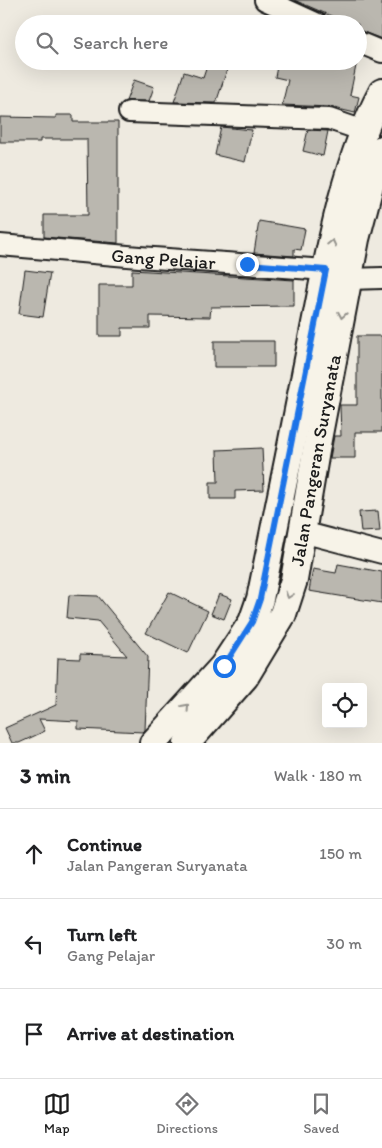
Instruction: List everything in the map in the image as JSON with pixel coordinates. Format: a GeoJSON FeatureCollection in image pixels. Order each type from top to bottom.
{"type":"FeatureCollection","features":[{"type":"Feature","properties":{"kind":"main road","name":"Jalan Pangeran Suryanata"},"geometry":{"type":"LineString","coordinates":[[187,743],[246,677],[279,621],[294,580],[337,274],[339,209],[364,131],[381,96]]}},
{"type":"Feature","properties":{"kind":"main road","name":"Jalan Pangeran Suryanata"},"geometry":{"type":"LineString","coordinates":[[153,743],[224,666],[252,622],[260,599],[337,274],[361,220],[373,174],[382,149]]}},
{"type":"Feature","properties":{"kind":"street"},"geometry":{"type":"LineString","coordinates":[[265,0],[298,15]]}},
{"type":"Feature","properties":{"kind":"street"},"geometry":{"type":"LineString","coordinates":[[367,46],[382,52]]}},
{"type":"Feature","properties":{"kind":"street"},"geometry":{"type":"LineString","coordinates":[[129,112],[329,119],[364,131]]}},
{"type":"Feature","properties":{"kind":"street","name":"Gang Pelajar"},"geometry":{"type":"LineString","coordinates":[[0,245],[382,278]]}},
{"type":"Feature","properties":{"kind":"street"},"geometry":{"type":"LineString","coordinates":[[302,532],[382,553]]}},
{"type":"Feature","properties":{"kind":"building"},"geometry":{"type":"Polygon","coordinates":[[[294,0],[377,0],[382,2],[382,39],[367,33],[367,15],[329,15],[294,0]]]}},
{"type":"Feature","properties":{"kind":"building"},"geometry":{"type":"Polygon","coordinates":[[[206,70],[227,70],[216,103],[174,102],[184,72],[203,78],[206,70]]]}},
{"type":"Feature","properties":{"kind":"building"},"geometry":{"type":"Polygon","coordinates":[[[276,70],[355,70],[350,95],[359,97],[355,113],[330,107],[282,105],[288,80],[275,77],[276,70]]]}},
{"type":"Feature","properties":{"kind":"building"},"geometry":{"type":"Polygon","coordinates":[[[134,80],[154,87],[149,101],[126,101],[134,80]]]}},
{"type":"Feature","properties":{"kind":"building"},"geometry":{"type":"Polygon","coordinates":[[[56,115],[73,115],[73,122],[118,122],[118,243],[44,237],[44,215],[88,215],[87,139],[40,139],[40,142],[0,142],[0,117],[56,118],[56,115]]]}},
{"type":"Feature","properties":{"kind":"building"},"geometry":{"type":"Polygon","coordinates":[[[221,127],[252,130],[245,162],[215,155],[221,127]]]}},
{"type":"Feature","properties":{"kind":"building"},"geometry":{"type":"Polygon","coordinates":[[[308,130],[328,131],[323,156],[303,151],[308,130]]]}},
{"type":"Feature","properties":{"kind":"building"},"geometry":{"type":"Polygon","coordinates":[[[259,221],[305,229],[301,250],[294,249],[294,256],[254,253],[259,221]]]}},
{"type":"Feature","properties":{"kind":"building"},"geometry":{"type":"Polygon","coordinates":[[[25,270],[50,273],[43,317],[19,314],[25,270]]]}},
{"type":"Feature","properties":{"kind":"building"},"geometry":{"type":"Polygon","coordinates":[[[132,270],[294,280],[294,306],[211,307],[210,317],[150,316],[150,328],[122,328],[122,336],[99,336],[99,285],[132,285],[132,270]]]}},
{"type":"Feature","properties":{"kind":"building"},"geometry":{"type":"Polygon","coordinates":[[[357,336],[382,336],[382,432],[355,432],[355,458],[330,458],[334,436],[341,436],[340,405],[357,405],[357,336]]]}},
{"type":"Feature","properties":{"kind":"building"},"geometry":{"type":"Polygon","coordinates":[[[214,341],[274,341],[274,367],[214,367],[214,341]]]}},
{"type":"Feature","properties":{"kind":"building"},"geometry":{"type":"Polygon","coordinates":[[[262,448],[264,490],[235,491],[235,499],[210,499],[210,482],[218,482],[217,450],[262,448]]]}},
{"type":"Feature","properties":{"kind":"building"},"geometry":{"type":"Polygon","coordinates":[[[378,511],[380,531],[361,532],[359,512],[378,511]]]}},
{"type":"Feature","properties":{"kind":"building"},"geometry":{"type":"Polygon","coordinates":[[[338,564],[382,572],[382,603],[309,591],[313,569],[336,573],[338,564]]]}},
{"type":"Feature","properties":{"kind":"building"},"geometry":{"type":"Polygon","coordinates":[[[169,592],[208,611],[188,653],[146,633],[169,592]]]}},
{"type":"Feature","properties":{"kind":"building"},"geometry":{"type":"Polygon","coordinates":[[[219,594],[232,599],[224,619],[211,614],[219,594]]]}},
{"type":"Feature","properties":{"kind":"building"},"geometry":{"type":"Polygon","coordinates":[[[69,595],[98,596],[148,657],[145,730],[143,732],[78,729],[78,721],[39,719],[45,731],[19,743],[12,743],[5,728],[56,705],[58,658],[80,659],[80,654],[127,656],[98,621],[67,618],[69,595]]]}},
{"type":"Feature","properties":{"kind":"route"},"geometry":{"type":"LineString","coordinates":[[224,666],[252,622],[260,599],[326,270],[247,264]]}}]}
